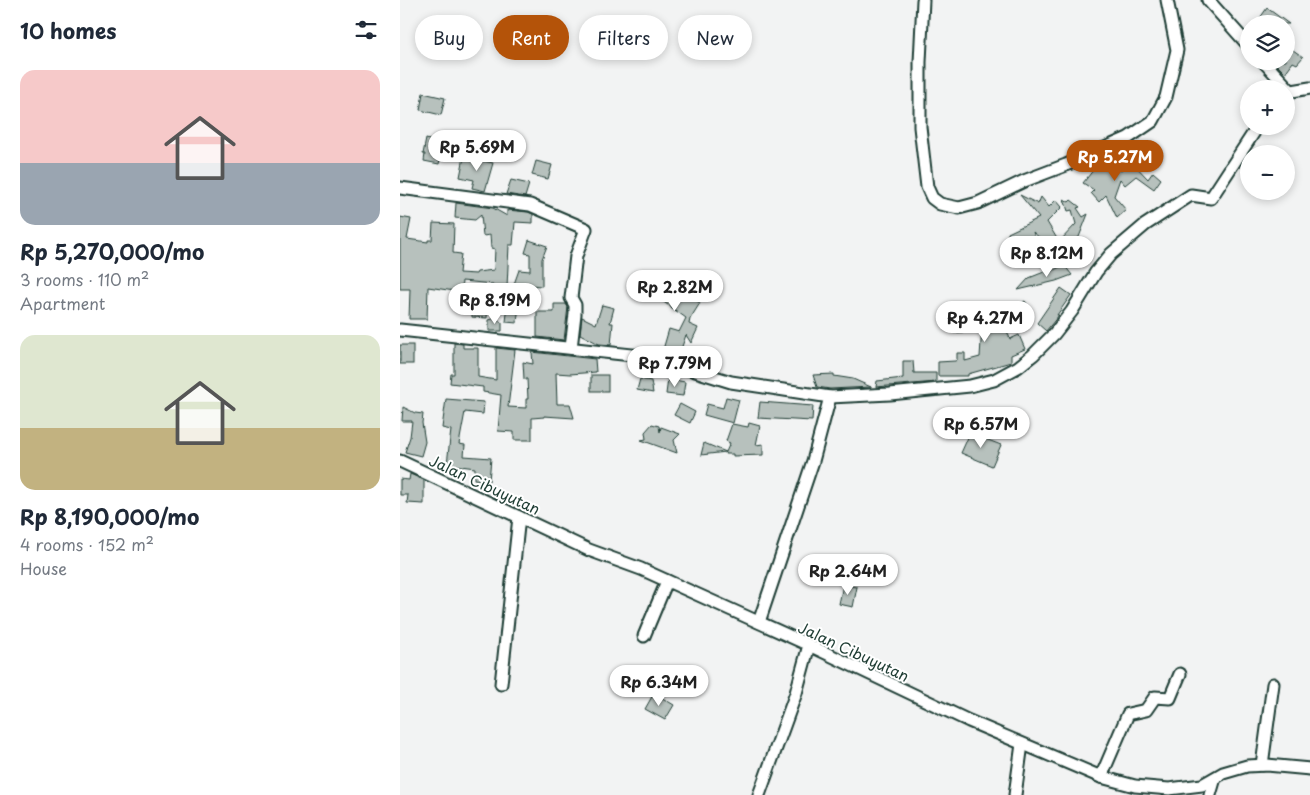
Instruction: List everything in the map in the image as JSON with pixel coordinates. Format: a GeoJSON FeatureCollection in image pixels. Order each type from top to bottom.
{"type":"FeatureCollection","features":[{"type":"Feature","properties":{"kind":"street"},"geometry":{"type":"LineString","coordinates":[[923,0],[920,62],[920,127],[927,187],[932,198],[940,204],[959,208],[978,203],[1024,180],[1066,165],[1128,138],[1153,121],[1166,98],[1177,50],[1167,0]]}},
{"type":"Feature","properties":{"kind":"street"},"geometry":{"type":"LineString","coordinates":[[1208,0],[1240,36]]}},
{"type":"Feature","properties":{"kind":"street"},"geometry":{"type":"LineString","coordinates":[[1270,70],[1279,80]]}},
{"type":"Feature","properties":{"kind":"street"},"geometry":{"type":"LineString","coordinates":[[1295,90],[1310,88]]}},
{"type":"Feature","properties":{"kind":"street"},"geometry":{"type":"LineString","coordinates":[[400,330],[650,357],[731,382],[830,397],[890,394],[970,386],[994,380],[1018,367],[1054,334],[1072,311],[1096,272],[1111,254],[1130,237],[1191,195],[1212,197],[1252,135]]}},
{"type":"Feature","properties":{"kind":"street"},"geometry":{"type":"LineString","coordinates":[[400,188],[530,206],[586,229],[576,256],[571,298],[575,306],[575,314],[571,348]]}},
{"type":"Feature","properties":{"kind":"street"},"geometry":{"type":"LineString","coordinates":[[759,622],[813,461],[830,397]]}},
{"type":"Feature","properties":{"kind":"street","name":"Jalan Cibuyutan"},"geometry":{"type":"LineString","coordinates":[[400,461],[589,550],[641,569],[809,645],[889,684],[1022,744],[1101,777],[1135,786],[1169,789],[1202,785],[1232,770],[1247,766],[1310,769]]}},
{"type":"Feature","properties":{"kind":"street"},"geometry":{"type":"LineString","coordinates":[[501,684],[519,517]]}},
{"type":"Feature","properties":{"kind":"street"},"geometry":{"type":"LineString","coordinates":[[644,636],[667,581]]}},
{"type":"Feature","properties":{"kind":"street"},"geometry":{"type":"LineString","coordinates":[[759,795],[796,693],[809,645]]}},
{"type":"Feature","properties":{"kind":"street"},"geometry":{"type":"LineString","coordinates":[[1101,777],[1128,714],[1146,710],[1155,697],[1170,698],[1180,674]]}},
{"type":"Feature","properties":{"kind":"street"},"geometry":{"type":"LineString","coordinates":[[1262,766],[1273,684]]}},
{"type":"Feature","properties":{"kind":"street"},"geometry":{"type":"LineString","coordinates":[[1014,795],[1022,744]]}},
{"type":"Feature","properties":{"kind":"street"},"geometry":{"type":"LineString","coordinates":[[1210,795],[1215,778]]}},
{"type":"Feature","properties":{"kind":"building"},"geometry":{"type":"Polygon","coordinates":[[[1267,8],[1277,15],[1262,15],[1267,8]]]}},
{"type":"Feature","properties":{"kind":"building"},"geometry":{"type":"Polygon","coordinates":[[[1295,51],[1303,57],[1297,64],[1295,63],[1295,51]]]}},
{"type":"Feature","properties":{"kind":"building"},"geometry":{"type":"Polygon","coordinates":[[[423,93],[445,98],[441,115],[420,110],[423,93]]]}},
{"type":"Feature","properties":{"kind":"building"},"geometry":{"type":"Polygon","coordinates":[[[426,139],[444,144],[439,164],[424,161],[425,154],[423,154],[426,139]]]}},
{"type":"Feature","properties":{"kind":"building"},"geometry":{"type":"Polygon","coordinates":[[[464,157],[493,163],[485,191],[472,188],[474,180],[460,177],[464,157]]]}},
{"type":"Feature","properties":{"kind":"building"},"geometry":{"type":"Polygon","coordinates":[[[1102,159],[1111,171],[1114,162],[1121,171],[1131,161],[1148,179],[1153,172],[1161,179],[1154,189],[1136,176],[1125,185],[1120,179],[1114,196],[1126,210],[1117,218],[1106,195],[1099,202],[1091,193],[1094,190],[1083,183],[1102,159]]]}},
{"type":"Feature","properties":{"kind":"building"},"geometry":{"type":"Polygon","coordinates":[[[536,161],[552,165],[548,179],[532,175],[536,161]]]}},
{"type":"Feature","properties":{"kind":"building"},"geometry":{"type":"Polygon","coordinates":[[[511,180],[529,184],[525,197],[506,194],[511,180]]]}},
{"type":"Feature","properties":{"kind":"building"},"geometry":{"type":"Polygon","coordinates":[[[1020,195],[1038,204],[1041,197],[1049,207],[1056,200],[1062,207],[1047,222],[1059,242],[1076,224],[1072,210],[1068,211],[1064,199],[1069,202],[1071,200],[1080,207],[1077,208],[1083,217],[1088,214],[1079,237],[1060,255],[1057,255],[1051,249],[1046,238],[1042,240],[1033,232],[1037,243],[1025,249],[1025,241],[1008,246],[1008,233],[1039,218],[1020,195]]]}},
{"type":"Feature","properties":{"kind":"building"},"geometry":{"type":"Polygon","coordinates":[[[456,203],[493,208],[507,216],[507,210],[528,212],[533,214],[533,223],[515,222],[513,245],[509,245],[507,287],[493,287],[493,284],[462,281],[461,292],[428,287],[427,319],[409,319],[410,289],[400,289],[400,217],[411,219],[407,239],[428,242],[428,240],[432,240],[433,223],[454,224],[453,253],[461,254],[459,273],[476,274],[477,272],[494,270],[495,249],[491,248],[490,235],[483,236],[481,215],[475,220],[455,218],[456,203]]]}},
{"type":"Feature","properties":{"kind":"building"},"geometry":{"type":"Polygon","coordinates":[[[529,240],[547,246],[542,259],[542,286],[514,284],[519,270],[530,271],[530,254],[525,253],[529,240]]]}},
{"type":"Feature","properties":{"kind":"building"},"geometry":{"type":"Polygon","coordinates":[[[1064,265],[1072,275],[1018,290],[1029,278],[1049,270],[1050,272],[1064,265]]]}},
{"type":"Feature","properties":{"kind":"building"},"geometry":{"type":"Polygon","coordinates":[[[660,271],[674,281],[672,284],[700,303],[689,324],[698,328],[691,343],[686,335],[678,358],[662,353],[669,329],[679,332],[686,318],[647,290],[660,271]]]}},
{"type":"Feature","properties":{"kind":"building"},"geometry":{"type":"Polygon","coordinates":[[[1061,288],[1071,295],[1057,315],[1059,315],[1046,331],[1037,323],[1061,288]]]}},
{"type":"Feature","properties":{"kind":"building"},"geometry":{"type":"Polygon","coordinates":[[[459,297],[488,300],[487,318],[472,317],[472,311],[459,311],[459,297]]]}},
{"type":"Feature","properties":{"kind":"building"},"geometry":{"type":"Polygon","coordinates":[[[1025,301],[1029,308],[1004,322],[1010,339],[1019,335],[1025,349],[1011,355],[1011,362],[968,374],[968,376],[938,376],[938,362],[955,361],[957,360],[957,353],[965,353],[965,361],[980,357],[982,326],[967,325],[963,332],[954,333],[954,315],[992,314],[992,323],[1002,314],[1025,301]]]}},
{"type":"Feature","properties":{"kind":"building"},"geometry":{"type":"Polygon","coordinates":[[[508,304],[519,304],[517,323],[506,322],[508,304]]]}},
{"type":"Feature","properties":{"kind":"building"},"geometry":{"type":"Polygon","coordinates":[[[554,304],[566,304],[568,307],[564,340],[537,337],[537,312],[554,312],[554,304]]]}},
{"type":"Feature","properties":{"kind":"building"},"geometry":{"type":"Polygon","coordinates":[[[602,305],[614,308],[610,323],[613,323],[611,345],[599,344],[580,334],[582,317],[596,324],[602,305]]]}},
{"type":"Feature","properties":{"kind":"building"},"geometry":{"type":"Polygon","coordinates":[[[496,318],[502,323],[502,331],[489,331],[489,320],[496,318]]]}},
{"type":"Feature","properties":{"kind":"building"},"geometry":{"type":"Polygon","coordinates":[[[454,343],[463,344],[463,348],[478,348],[478,377],[496,380],[496,348],[515,350],[508,407],[526,408],[526,399],[528,399],[527,379],[524,379],[523,362],[533,364],[532,352],[595,359],[596,372],[556,373],[557,404],[570,404],[574,418],[544,416],[532,418],[532,440],[514,440],[514,432],[498,431],[501,395],[483,392],[483,387],[450,383],[451,374],[454,374],[454,343]]]}},
{"type":"Feature","properties":{"kind":"building"},"geometry":{"type":"Polygon","coordinates":[[[400,345],[413,345],[413,364],[400,364],[400,345]]]}},
{"type":"Feature","properties":{"kind":"building"},"geometry":{"type":"Polygon","coordinates":[[[903,361],[913,361],[914,373],[936,373],[936,382],[876,387],[877,381],[903,378],[903,361]]]}},
{"type":"Feature","properties":{"kind":"building"},"geometry":{"type":"Polygon","coordinates":[[[834,374],[834,376],[853,379],[871,387],[830,389],[817,387],[813,375],[834,374]]]}},
{"type":"Feature","properties":{"kind":"building"},"geometry":{"type":"Polygon","coordinates":[[[591,375],[608,375],[608,391],[591,391],[591,375]]]}},
{"type":"Feature","properties":{"kind":"building"},"geometry":{"type":"Polygon","coordinates":[[[640,379],[651,381],[653,393],[637,390],[640,379]]]}},
{"type":"Feature","properties":{"kind":"building"},"geometry":{"type":"Polygon","coordinates":[[[668,379],[685,382],[683,396],[666,394],[668,379]]]}},
{"type":"Feature","properties":{"kind":"building"},"geometry":{"type":"Polygon","coordinates":[[[726,397],[739,400],[733,423],[704,415],[707,404],[723,408],[726,397]]]}},
{"type":"Feature","properties":{"kind":"building"},"geometry":{"type":"Polygon","coordinates":[[[446,399],[484,402],[483,414],[465,412],[459,444],[465,445],[464,456],[491,458],[489,481],[474,479],[475,468],[447,464],[451,430],[442,428],[446,399]]]}},
{"type":"Feature","properties":{"kind":"building"},"geometry":{"type":"Polygon","coordinates":[[[760,402],[813,406],[812,421],[758,418],[760,402]]]}},
{"type":"Feature","properties":{"kind":"building"},"geometry":{"type":"Polygon","coordinates":[[[680,404],[695,412],[690,423],[674,415],[680,404]]]}},
{"type":"Feature","properties":{"kind":"building"},"geometry":{"type":"Polygon","coordinates":[[[403,407],[415,413],[423,414],[422,423],[425,442],[421,456],[405,452],[410,437],[412,421],[402,421],[403,407]]]}},
{"type":"Feature","properties":{"kind":"building"},"geometry":{"type":"Polygon","coordinates":[[[749,423],[760,426],[756,445],[763,444],[763,455],[733,456],[733,454],[725,454],[730,443],[726,441],[732,424],[748,427],[749,423]]]}},
{"type":"Feature","properties":{"kind":"building"},"geometry":{"type":"Polygon","coordinates":[[[652,424],[659,426],[660,432],[661,427],[680,434],[674,440],[677,453],[641,440],[646,439],[645,432],[652,424]]]}},
{"type":"Feature","properties":{"kind":"building"},"geometry":{"type":"Polygon","coordinates":[[[970,433],[1001,445],[992,466],[961,453],[970,433]]]}},
{"type":"Feature","properties":{"kind":"building"},"geometry":{"type":"Polygon","coordinates":[[[704,443],[726,452],[701,455],[704,443]]]}},
{"type":"Feature","properties":{"kind":"building"},"geometry":{"type":"Polygon","coordinates":[[[410,474],[424,480],[424,504],[407,503],[408,495],[400,495],[400,479],[409,480],[410,474]]]}},
{"type":"Feature","properties":{"kind":"building"},"geometry":{"type":"Polygon","coordinates":[[[843,585],[857,587],[853,607],[839,604],[843,585]]]}},
{"type":"Feature","properties":{"kind":"building"},"geometry":{"type":"Polygon","coordinates":[[[654,693],[674,705],[665,720],[645,709],[654,693]]]}}]}
